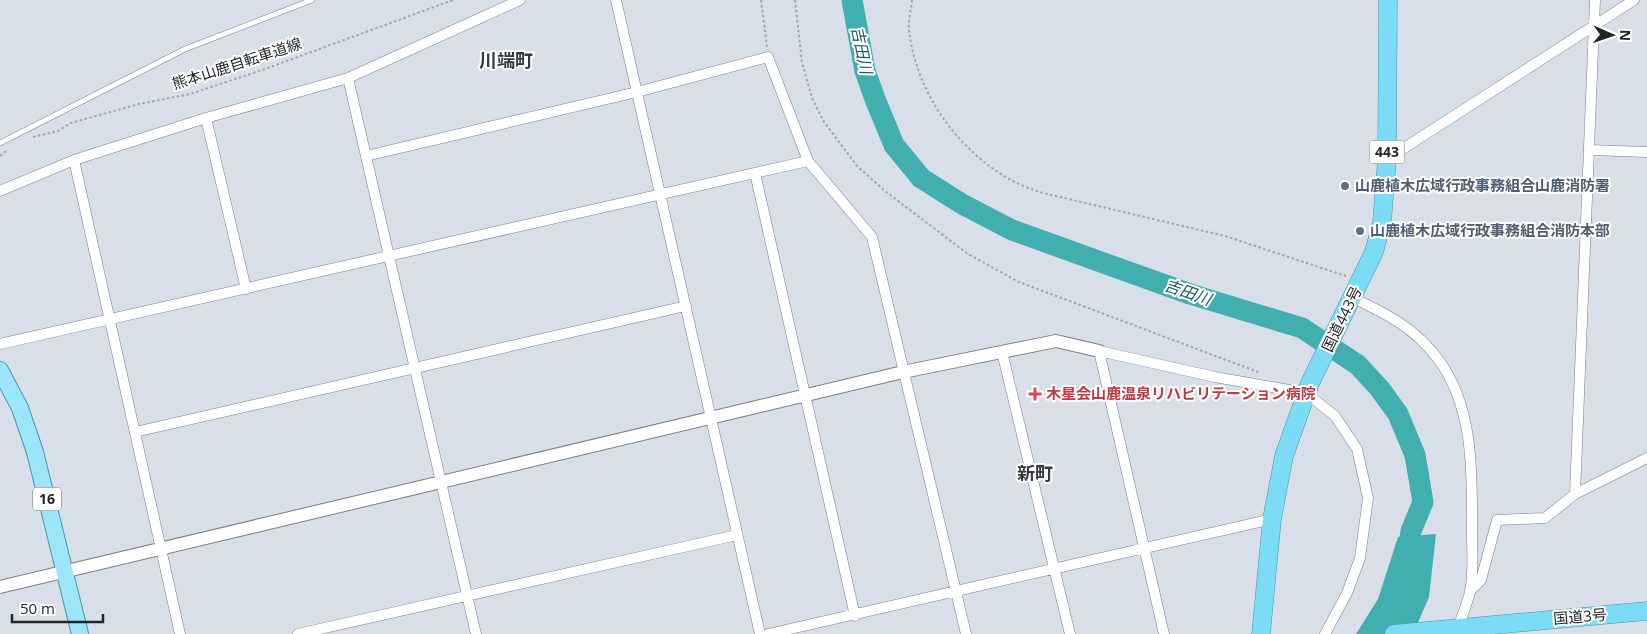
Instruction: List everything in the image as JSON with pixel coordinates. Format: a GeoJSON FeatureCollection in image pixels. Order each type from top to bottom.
{"type":"FeatureCollection","features":[{"type":"Feature","properties":{"kind":"highway","name":"国道443号"},"geometry":{"type":"LineString","coordinates":[[1261,634],[1272,519],[1284,456],[1308,388],[1374,252],[1382,222],[1388,159],[1388,0]]}},
{"type":"Feature","properties":{"kind":"highway","name":"国道3号"},"geometry":{"type":"LineString","coordinates":[[1394,634],[1456,631],[1647,611]]}},
{"type":"Feature","properties":{"kind":"main road","name":"16"},"geometry":{"type":"LineString","coordinates":[[0,370],[20,408],[35,452],[80,634]]}},
{"type":"Feature","properties":{"kind":"street"},"geometry":{"type":"LineString","coordinates":[[0,191],[74,160],[206,118],[348,78],[520,0]]}},
{"type":"Feature","properties":{"kind":"street"},"geometry":{"type":"LineString","coordinates":[[616,0],[760,634]]}},
{"type":"Feature","properties":{"kind":"street"},"geometry":{"type":"LineString","coordinates":[[1575,494],[1595,0]]}},
{"type":"Feature","properties":{"kind":"street"},"geometry":{"type":"LineString","coordinates":[[1388,159],[1634,0]]}},
{"type":"Feature","properties":{"kind":"street"},"geometry":{"type":"LineString","coordinates":[[366,156],[637,92],[768,57],[808,161],[872,237],[966,634]]}},
{"type":"Feature","properties":{"kind":"street"},"geometry":{"type":"LineString","coordinates":[[348,78],[476,634]]}},
{"type":"Feature","properties":{"kind":"street"},"geometry":{"type":"LineString","coordinates":[[206,118],[246,289]]}},
{"type":"Feature","properties":{"kind":"street"},"geometry":{"type":"LineString","coordinates":[[1589,150],[1647,152]]}},
{"type":"Feature","properties":{"kind":"street"},"geometry":{"type":"LineString","coordinates":[[74,160],[180,634]]}},
{"type":"Feature","properties":{"kind":"street"},"geometry":{"type":"LineString","coordinates":[[0,344],[808,161]]}},
{"type":"Feature","properties":{"kind":"street"},"geometry":{"type":"LineString","coordinates":[[755,173],[855,616]]}},
{"type":"Feature","properties":{"kind":"street"},"geometry":{"type":"LineString","coordinates":[[1353,298],[1396,318],[1414,333],[1438,359],[1452,385],[1465,421],[1472,469],[1470,591],[1456,631]]}},
{"type":"Feature","properties":{"kind":"street"},"geometry":{"type":"LineString","coordinates":[[135,432],[686,306]]}},
{"type":"Feature","properties":{"kind":"street"},"geometry":{"type":"LineString","coordinates":[[0,587],[903,372],[1056,341],[1205,375],[1308,388],[1335,416],[1357,449],[1368,498],[1360,558],[1347,592],[1325,634]]}},
{"type":"Feature","properties":{"kind":"street"},"geometry":{"type":"LineString","coordinates":[[1099,351],[1164,634]]}},
{"type":"Feature","properties":{"kind":"street"},"geometry":{"type":"LineString","coordinates":[[1002,352],[1070,634]]}},
{"type":"Feature","properties":{"kind":"street"},"geometry":{"type":"LineString","coordinates":[[1470,591],[1481,580],[1497,520],[1544,518],[1575,494],[1647,458]]}},
{"type":"Feature","properties":{"kind":"street"},"geometry":{"type":"LineString","coordinates":[[768,634],[855,616],[1054,568],[1272,519]]}},
{"type":"Feature","properties":{"kind":"street"},"geometry":{"type":"LineString","coordinates":[[298,634],[737,535]]}},
{"type":"Feature","properties":{"kind":"lane"},"geometry":{"type":"LineString","coordinates":[[0,143],[185,49],[312,0]]}},
{"type":"Feature","properties":{"kind":"path","name":"熊本山鹿自転車道線"},"geometry":{"type":"LineString","coordinates":[[30,137],[58,131],[71,123],[88,118],[190,94],[265,70],[453,0]]}},
{"type":"Feature","properties":{"kind":"path"},"geometry":{"type":"LineString","coordinates":[[761,0],[768,57]]}},
{"type":"Feature","properties":{"kind":"path"},"geometry":{"type":"LineString","coordinates":[[795,0],[802,63],[812,98],[824,122],[857,166],[885,191],[968,254],[1019,282],[1260,373]]}},
{"type":"Feature","properties":{"kind":"path"},"geometry":{"type":"LineString","coordinates":[[912,0],[908,29],[915,62],[926,90],[941,116],[964,143],[979,158],[1011,180],[1039,192],[1225,236],[1361,281]]}},
{"type":"Feature","properties":{"kind":"path"},"geometry":{"type":"LineString","coordinates":[[0,156],[14,145]]}},
{"type":"Feature","properties":{"kind":"water"},"geometry":{"type":"Polygon","coordinates":[[[1436,534],[1429,597],[1413,634],[1356,634],[1378,599],[1398,537],[1436,534]]]}},
{"type":"Feature","properties":{"kind":"waterway","name":"吉田川"},"geometry":{"type":"LineString","coordinates":[[852,0],[865,71],[875,99],[894,145],[921,178],[962,204],[1012,230],[1190,294],[1302,328],[1358,365],[1380,389],[1398,414],[1415,455],[1423,502],[1411,531],[1406,565]]}},
{"type":"Feature","properties":{"kind":"place","name":"山鹿植木広域行政事務組合山鹿消防署"},"geometry":{"type":"Point","coordinates":[1345,186]}},
{"type":"Feature","properties":{"kind":"place","name":"山鹿植木広域行政事務組合消防本部"},"geometry":{"type":"Point","coordinates":[1360,231]}},
{"type":"Feature","properties":{"kind":"place","name":"木星会山鹿温泉リハビリテーション病院"},"geometry":{"type":"Point","coordinates":[1035,394]}},
{"type":"Feature","properties":{"kind":"district","name":"川端町"},"geometry":{"type":"Point","coordinates":[506,61]}},
{"type":"Feature","properties":{"kind":"district","name":"新町"},"geometry":{"type":"Point","coordinates":[1035,474]}}]}
